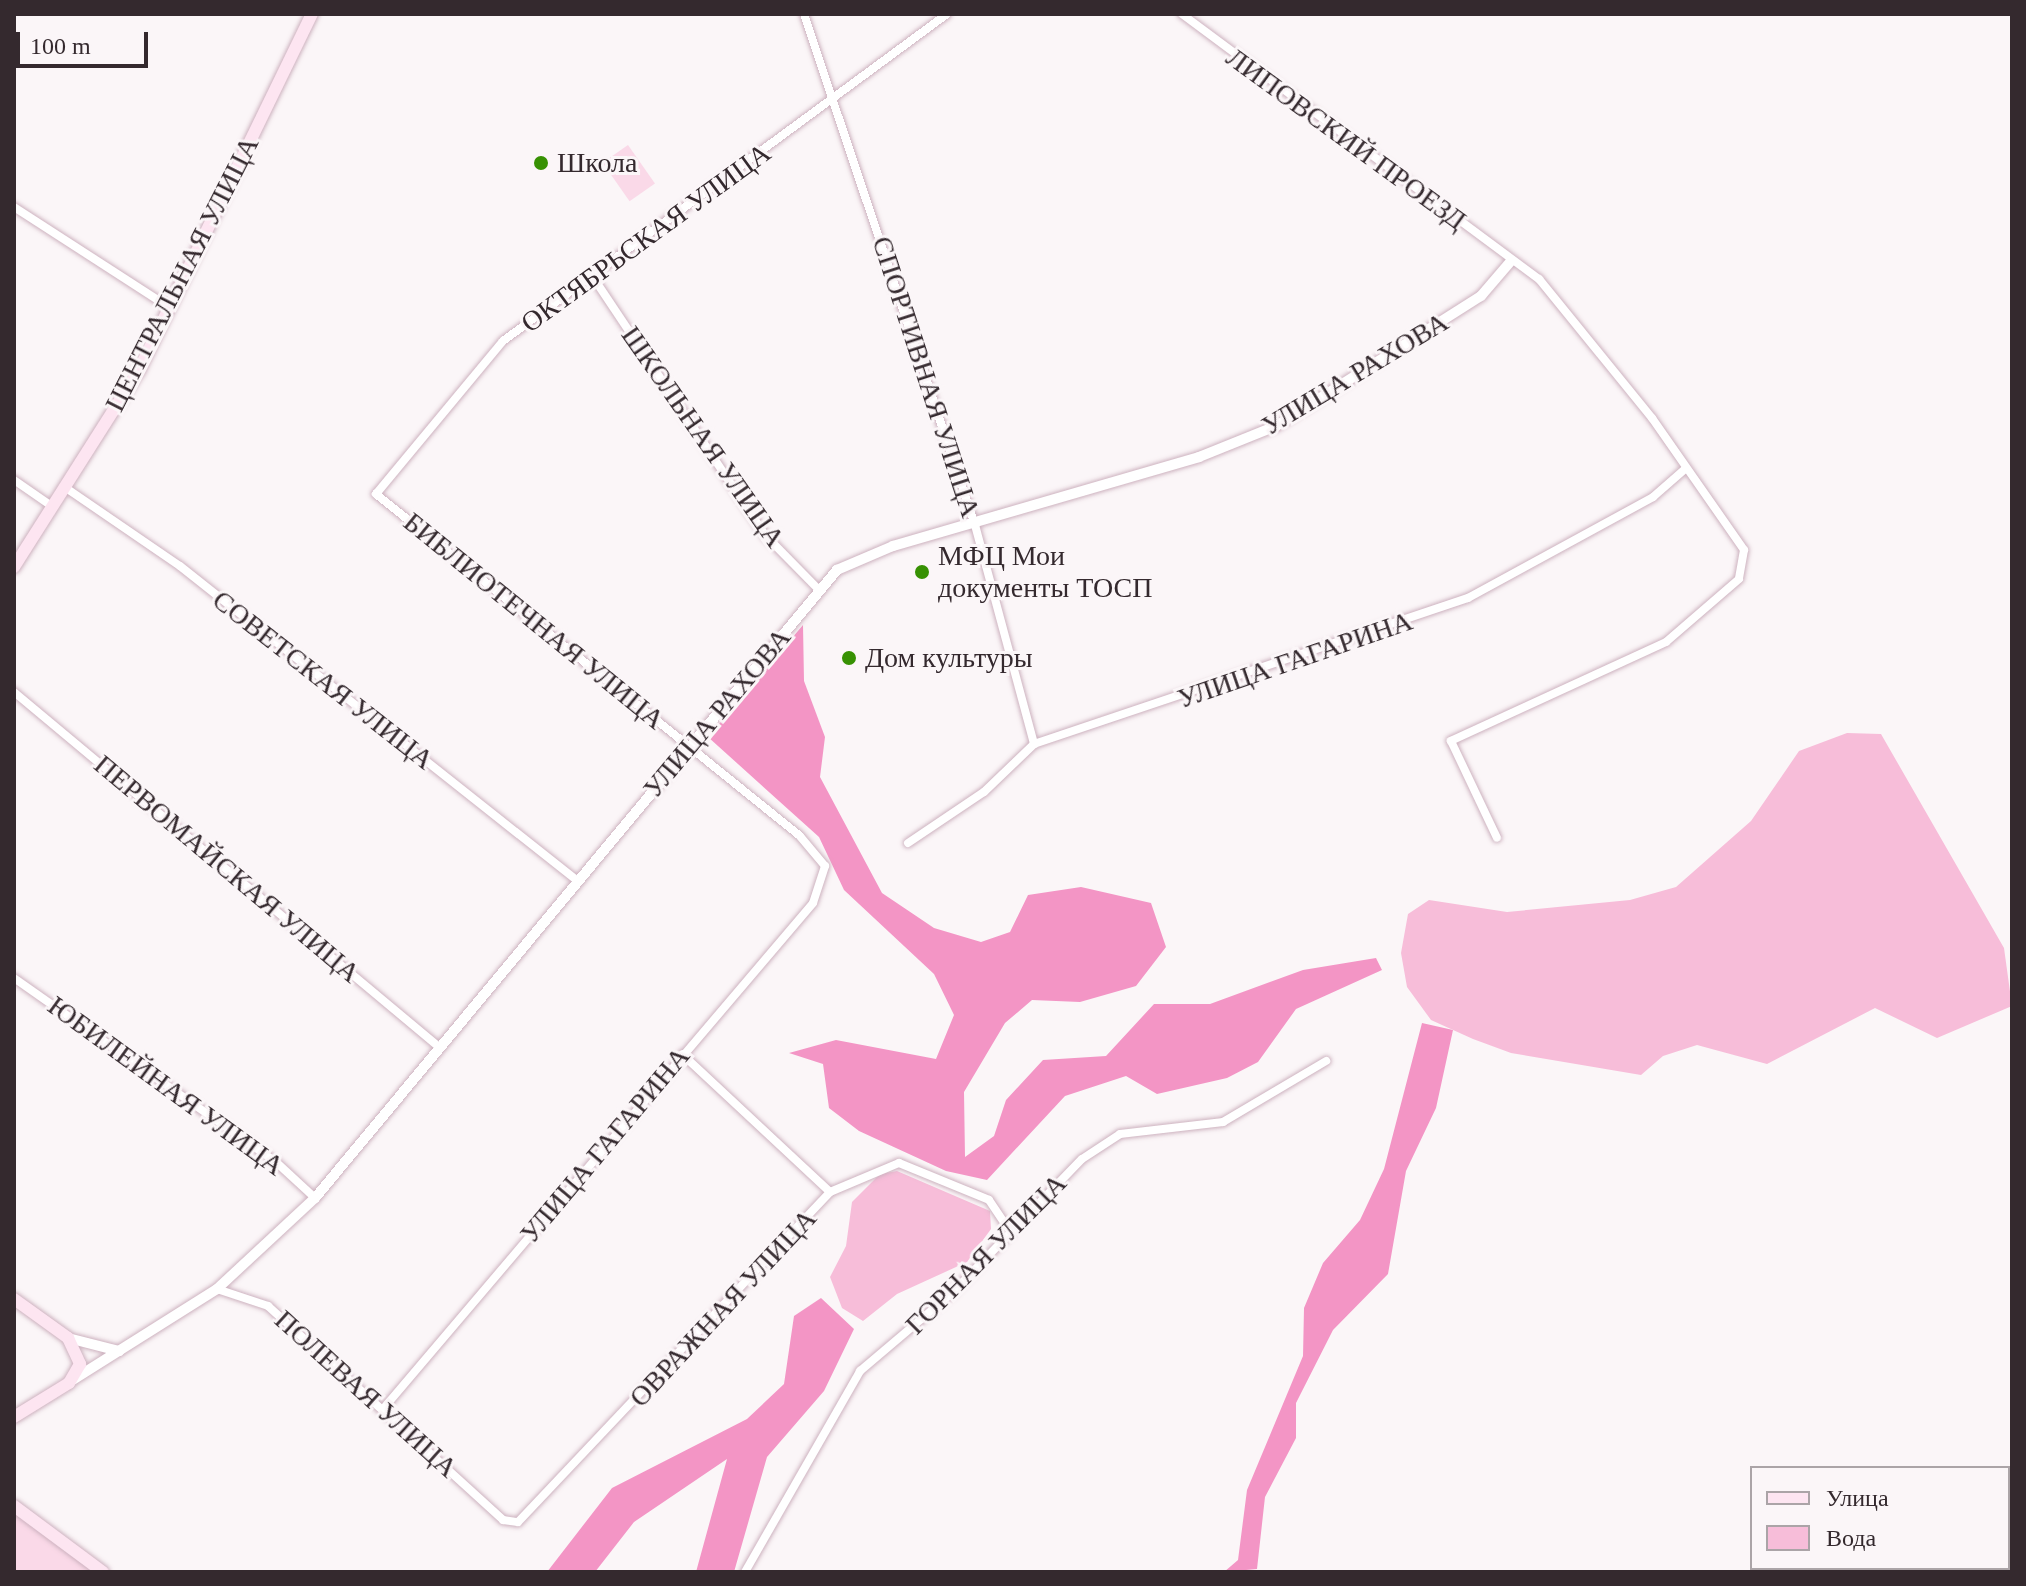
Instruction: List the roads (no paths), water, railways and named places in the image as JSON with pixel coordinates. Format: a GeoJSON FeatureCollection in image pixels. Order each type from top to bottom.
{"type":"FeatureCollection","features":[{"type":"Feature","properties":{"kind":"main road","name":"ЦЕНТРАЛЬНАЯ УЛИЦА"},"geometry":{"type":"LineString","coordinates":[[14,567],[66,488],[170,308],[311,14]]}},
{"type":"Feature","properties":{"kind":"main road"},"geometry":{"type":"LineString","coordinates":[[14,1299],[68,1338],[79,1356],[69,1383],[14,1417]]}},
{"type":"Feature","properties":{"kind":"main road"},"geometry":{"type":"LineString","coordinates":[[14,1506],[103,1572]]}},
{"type":"Feature","properties":{"kind":"street","name":"СПОРТИВНАЯ УЛИЦА"},"geometry":{"type":"LineString","coordinates":[[804,14],[836,100],[975,525],[1034,744]]}},
{"type":"Feature","properties":{"kind":"street","name":"ОКТЯБРЬСКАЯ УЛИЦА"},"geometry":{"type":"LineString","coordinates":[[376,494],[483,360],[836,100],[947,14]]}},
{"type":"Feature","properties":{"kind":"street","name":"ЛИПОВСКИЙ ПРОЕЗД"},"geometry":{"type":"LineString","coordinates":[[1182,14],[1539,279],[1652,418],[1684,470],[1744,550],[1739,579],[1666,642],[1451,741],[1497,838]]}},
{"type":"Feature","properties":{"kind":"street"},"geometry":{"type":"LineString","coordinates":[[14,207],[170,308]]}},
{"type":"Feature","properties":{"kind":"street","name":"УЛИЦА РАХОВА"},"geometry":{"type":"LineString","coordinates":[[69,1383],[217,1289],[315,1198],[575,879],[837,570],[893,546],[975,525],[1199,457],[1276,426],[1481,296],[1511,261]]}},
{"type":"Feature","properties":{"kind":"street","name":"ШКОЛЬНАЯ УЛИЦА"},"geometry":{"type":"LineString","coordinates":[[593,277],[766,536],[820,591]]}},
{"type":"Feature","properties":{"kind":"street","name":"УЛИЦА ГАГАРИНА"},"geometry":{"type":"LineString","coordinates":[[908,843],[984,792],[1034,744],[1195,696],[1468,598],[1653,497],[1684,470]]}},
{"type":"Feature","properties":{"kind":"street"},"geometry":{"type":"LineString","coordinates":[[14,480],[53,507]]}},
{"type":"Feature","properties":{"kind":"street","name":"СОВЕТСКАЯ УЛИЦА"},"geometry":{"type":"LineString","coordinates":[[66,488],[180,566],[575,879]]}},
{"type":"Feature","properties":{"kind":"street","name":"БИБЛИОТЕЧНАЯ УЛИЦА"},"geometry":{"type":"LineString","coordinates":[[376,494],[800,836],[821,856],[825,879]]}},
{"type":"Feature","properties":{"kind":"street","name":"ПЕРВОМАЙСКАЯ УЛИЦА"},"geometry":{"type":"LineString","coordinates":[[14,692],[439,1047]]}},
{"type":"Feature","properties":{"kind":"street","name":"УЛИЦА ГАГАРИНА"},"geometry":{"type":"LineString","coordinates":[[383,1409],[825,879]]}},
{"type":"Feature","properties":{"kind":"street","name":"ЮБИЛЕЙНАЯ УЛИЦА"},"geometry":{"type":"LineString","coordinates":[[14,978],[276,1162],[315,1198]]}},
{"type":"Feature","properties":{"kind":"street","name":"ОВРАЖНАЯ УЛИЦА"},"geometry":{"type":"LineString","coordinates":[[503,1520],[518,1522],[539,1507],[830,1192],[682,1054]]}},
{"type":"Feature","properties":{"kind":"street","name":"ГОРНАЯ УЛИЦА"},"geometry":{"type":"LineString","coordinates":[[745,1572],[860,1371],[953,1292],[1008,1228],[1102,1144],[1120,1134],[1223,1122],[1326,1061]]}},
{"type":"Feature","properties":{"kind":"street"},"geometry":{"type":"LineString","coordinates":[[830,1192],[899,1163],[989,1200],[1008,1228]]}},
{"type":"Feature","properties":{"kind":"street","name":"ПОЛЕВАЯ УЛИЦА"},"geometry":{"type":"LineString","coordinates":[[217,1289],[268,1306],[503,1520]]}},
{"type":"Feature","properties":{"kind":"street"},"geometry":{"type":"LineString","coordinates":[[68,1338],[119,1351]]}},
{"type":"Feature","properties":{"kind":"water"},"geometry":{"type":"Polygon","coordinates":[[[1847,733],[1881,734],[2004,948],[2012,1006],[1937,1038],[1875,1008],[1767,1064],[1697,1045],[1663,1056],[1641,1075],[1511,1053],[1473,1039],[1431,1020],[1407,987],[1401,953],[1408,914],[1429,900],[1507,912],[1630,900],[1676,887],[1751,821],[1799,751],[1847,733]]]}},
{"type":"Feature","properties":{"kind":"water"},"geometry":{"type":"Polygon","coordinates":[[[897,1171],[990,1211],[991,1229],[967,1262],[897,1294],[863,1321],[842,1308],[830,1277],[846,1246],[852,1202],[880,1174],[897,1171]]]}},
{"type":"Feature","properties":{"kind":"place","name":"Школа"},"geometry":{"type":"Point","coordinates":[541,163]}},
{"type":"Feature","properties":{"kind":"place","name":"МФЦ Мои документы ТОСП"},"geometry":{"type":"Point","coordinates":[922,572]}},
{"type":"Feature","properties":{"kind":"place","name":"Дом культуры"},"geometry":{"type":"Point","coordinates":[849,658]}}]}
